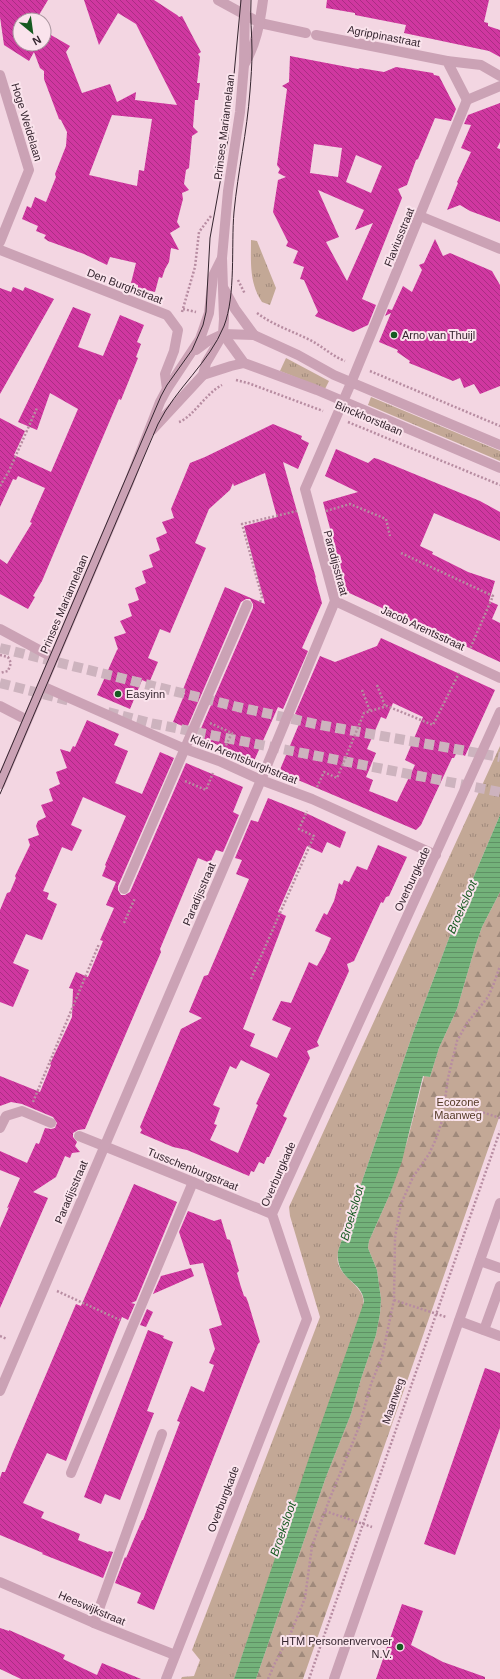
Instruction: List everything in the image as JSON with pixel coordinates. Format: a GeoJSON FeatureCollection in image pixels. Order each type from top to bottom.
{"type":"FeatureCollection","features":[{"type":"Feature","properties":{"kind":"street","name":"Agrippinastraat"},"geometry":{"type":"LineString","coordinates":[[218,0],[260,23],[447,61],[481,65],[500,76]]}},
{"type":"Feature","properties":{"kind":"street","name":"Prinses Mariannelaan"},"geometry":{"type":"LineString","coordinates":[[149,433],[203,375],[206,363],[223,334],[222,258],[228,191],[240,112],[247,16],[246,0]]}},
{"type":"Feature","properties":{"kind":"street","name":"Prinses Mariannelaan"},"geometry":{"type":"LineString","coordinates":[[244,65],[252,52],[260,23],[263,0]]}},
{"type":"Feature","properties":{"kind":"street"},"geometry":{"type":"LineString","coordinates":[[447,61],[467,100],[500,86]]}},
{"type":"Feature","properties":{"kind":"street","name":"Hoge Weidelaan"},"geometry":{"type":"LineString","coordinates":[[0,75],[29,170],[0,242]]}},
{"type":"Feature","properties":{"kind":"street","name":"Flaviusstraat"},"geometry":{"type":"LineString","coordinates":[[351,383],[467,100]]}},
{"type":"Feature","properties":{"kind":"street"},"geometry":{"type":"LineString","coordinates":[[420,216],[500,249]]}},
{"type":"Feature","properties":{"kind":"street","name":"Den Burghstraat"},"geometry":{"type":"LineString","coordinates":[[0,250],[167,315],[178,330]]}},
{"type":"Feature","properties":{"kind":"street","name":"Prinses Mariannelaan"},"geometry":{"type":"LineString","coordinates":[[0,784],[149,433],[155,415],[167,389],[200,339],[209,312],[213,276],[222,258]]}},
{"type":"Feature","properties":{"kind":"street"},"geometry":{"type":"LineString","coordinates":[[222,286],[235,310],[254,335]]}},
{"type":"Feature","properties":{"kind":"street"},"geometry":{"type":"LineString","coordinates":[[167,389],[165,374],[174,351],[178,330]]}},
{"type":"Feature","properties":{"kind":"street"},"geometry":{"type":"LineString","coordinates":[[193,351],[208,341],[223,334],[254,335],[284,348],[351,383],[500,445]]}},
{"type":"Feature","properties":{"kind":"street"},"geometry":{"type":"LineString","coordinates":[[203,375],[244,363],[223,334]]}},
{"type":"Feature","properties":{"kind":"street","name":"Binckhorstlaan"},"geometry":{"type":"LineString","coordinates":[[244,363],[343,402],[500,468]]}},
{"type":"Feature","properties":{"kind":"street","name":"Binckhorstlaan"},"geometry":{"type":"LineString","coordinates":[[343,402],[351,383]]}},
{"type":"Feature","properties":{"kind":"street","name":"Paradijsstraat"},"geometry":{"type":"LineString","coordinates":[[0,1391],[261,780],[335,601],[305,489],[343,402]]}},
{"type":"Feature","properties":{"kind":"street","name":"Jacob Arentsstraat"},"geometry":{"type":"LineString","coordinates":[[335,601],[500,678]]}},
{"type":"Feature","properties":{"kind":"street"},"geometry":{"type":"LineString","coordinates":[[124,889],[247,605]]}},
{"type":"Feature","properties":{"kind":"street"},"geometry":{"type":"LineString","coordinates":[[0,629],[54,658]]}},
{"type":"Feature","properties":{"kind":"street","name":"Klein Arentsburghstraat"},"geometry":{"type":"LineString","coordinates":[[42,686],[185,749],[219,761],[261,780],[312,799],[436,855]]}},
{"type":"Feature","properties":{"kind":"street"},"geometry":{"type":"LineString","coordinates":[[0,706],[28,720]]}},
{"type":"Feature","properties":{"kind":"street","name":"Overburgkade"},"geometry":{"type":"LineString","coordinates":[[166,1679],[307,1319],[272,1214],[500,712]]}},
{"type":"Feature","properties":{"kind":"street"},"geometry":{"type":"LineString","coordinates":[[0,1128],[6,1116],[22,1111],[51,1123]]}},
{"type":"Feature","properties":{"kind":"street","name":"Tusschenburgstraat"},"geometry":{"type":"LineString","coordinates":[[79,1136],[272,1214]]}},
{"type":"Feature","properties":{"kind":"street"},"geometry":{"type":"LineString","coordinates":[[71,1473],[193,1182]]}},
{"type":"Feature","properties":{"kind":"street"},"geometry":{"type":"LineString","coordinates":[[334,1679],[500,1203]]}},
{"type":"Feature","properties":{"kind":"street"},"geometry":{"type":"LineString","coordinates":[[480,1261],[500,1268]]}},
{"type":"Feature","properties":{"kind":"street"},"geometry":{"type":"LineString","coordinates":[[484,1330],[500,1286]]}},
{"type":"Feature","properties":{"kind":"street"},"geometry":{"type":"LineString","coordinates":[[459,1321],[500,1336]]}},
{"type":"Feature","properties":{"kind":"street"},"geometry":{"type":"LineString","coordinates":[[94,1623],[162,1434]]}},
{"type":"Feature","properties":{"kind":"street","name":"Heeswijkstraat"},"geometry":{"type":"LineString","coordinates":[[0,1582],[94,1623],[175,1655]]}},
{"type":"Feature","properties":{"kind":"path"},"geometry":{"type":"LineString","coordinates":[[178,330],[195,267],[199,232],[211,215]]}},
{"type":"Feature","properties":{"kind":"path","name":"Binckhorstlaan"},"geometry":{"type":"LineString","coordinates":[[232,381],[238,380],[248,382],[500,485]]}},
{"type":"Feature","properties":{"kind":"path"},"geometry":{"type":"LineString","coordinates":[[0,486],[9,471],[37,408]]}},
{"type":"Feature","properties":{"kind":"path"},"geometry":{"type":"LineString","coordinates":[[311,516],[350,504],[386,519],[390,536]]}},
{"type":"Feature","properties":{"kind":"path"},"geometry":{"type":"LineString","coordinates":[[252,979],[314,836],[299,829],[324,772],[337,778],[364,713],[387,706],[433,725],[465,661],[493,596],[401,553]]}},
{"type":"Feature","properties":{"kind":"path"},"geometry":{"type":"LineString","coordinates":[[0,656],[8,657],[11,663],[8,671],[0,673]]}},
{"type":"Feature","properties":{"kind":"path"},"geometry":{"type":"LineString","coordinates":[[377,685],[385,706]]}},
{"type":"Feature","properties":{"kind":"path"},"geometry":{"type":"LineString","coordinates":[[362,690],[370,711]]}},
{"type":"Feature","properties":{"kind":"path"},"geometry":{"type":"LineString","coordinates":[[28,1114],[99,944]]}},
{"type":"Feature","properties":{"kind":"path"},"geometry":{"type":"LineString","coordinates":[[268,1679],[290,1635],[305,1598],[312,1546],[359,1427],[371,1384],[382,1357],[394,1300],[395,1237],[401,1204],[415,1174],[434,1145],[442,1121],[452,1055],[456,1041],[467,1023],[488,997],[500,966]]}},
{"type":"Feature","properties":{"kind":"path"},"geometry":{"type":"LineString","coordinates":[[445,1100],[500,1118]]}},
{"type":"Feature","properties":{"kind":"path","name":"Maanweg"},"geometry":{"type":"LineString","coordinates":[[309,1679],[500,1131]]}},
{"type":"Feature","properties":{"kind":"path"},"geometry":{"type":"LineString","coordinates":[[44,1286],[133,1326]]}},
{"type":"Feature","properties":{"kind":"path"},"geometry":{"type":"LineString","coordinates":[[394,1300],[459,1321]]}},
{"type":"Feature","properties":{"kind":"path"},"geometry":{"type":"LineString","coordinates":[[325,1511],[385,1532]]}},
{"type":"Feature","properties":{"kind":"green space"},"geometry":{"type":"Polygon","coordinates":[[[251,240],[257,241],[276,288],[270,305],[262,302],[255,287],[252,272],[251,240]]]}},
{"type":"Feature","properties":{"kind":"green space"},"geometry":{"type":"Polygon","coordinates":[[[286,358],[329,381],[325,389],[280,371],[286,358]]]}},
{"type":"Feature","properties":{"kind":"green space"},"geometry":{"type":"Polygon","coordinates":[[[371,397],[500,451],[500,461],[368,405],[371,397]]]}},
{"type":"Feature","properties":{"kind":"green space"},"geometry":{"type":"Polygon","coordinates":[[[500,746],[500,815],[460,909],[413,1033],[338,1251],[338,1262],[341,1269],[359,1289],[364,1301],[363,1308],[234,1679],[181,1679],[182,1677],[194,1676],[200,1660],[192,1650],[320,1317],[290,1216],[289,1207],[500,746]]]}},
{"type":"Feature","properties":{"kind":"green space","name":"Ecozone Maanweg"},"geometry":{"type":"Polygon","coordinates":[[[500,892],[500,1115],[303,1679],[256,1679],[326,1477],[351,1414],[376,1335],[381,1299],[377,1270],[368,1248],[369,1241],[390,1194],[407,1142],[424,1076],[430,1077],[439,1048],[457,1009],[482,927],[500,892]]]}},
{"type":"Feature","properties":{"kind":"water","name":"Broeksloot"},"geometry":{"type":"Polygon","coordinates":[[[500,815],[500,892],[482,927],[457,1009],[439,1048],[430,1077],[423,1076],[402,1161],[390,1194],[369,1241],[368,1248],[377,1270],[381,1299],[376,1335],[351,1414],[326,1477],[256,1679],[234,1679],[364,1302],[359,1289],[341,1269],[338,1261],[338,1251],[413,1033],[460,909],[500,815]]]}},
{"type":"Feature","properties":{"kind":"building"},"geometry":{"type":"Polygon","coordinates":[[[0,0],[48,0],[41,12],[12,12],[12,50],[4,45],[0,17],[0,0]]]}},
{"type":"Feature","properties":{"kind":"building"},"geometry":{"type":"Polygon","coordinates":[[[84,0],[154,0],[179,17],[182,16],[201,52],[198,54],[200,57],[197,83],[200,83],[198,100],[195,100],[193,127],[198,132],[192,136],[189,168],[186,170],[184,184],[189,190],[182,193],[183,199],[177,222],[180,227],[170,233],[179,250],[171,248],[169,262],[162,278],[159,277],[155,292],[138,288],[138,285],[131,283],[136,263],[110,257],[107,265],[84,254],[48,241],[44,238],[46,235],[36,231],[38,226],[22,219],[27,206],[31,208],[35,197],[46,202],[66,146],[67,132],[59,119],[44,79],[44,71],[40,68],[34,52],[52,52],[52,36],[70,46],[66,52],[82,93],[110,84],[117,102],[136,92],[135,100],[177,105],[136,24],[118,13],[99,45],[84,0]],[[112,115],[89,175],[137,186],[139,170],[144,171],[152,119],[112,115]]]}},
{"type":"Feature","properties":{"kind":"building"},"geometry":{"type":"Polygon","coordinates":[[[327,0],[489,0],[484,22],[488,23],[488,26],[500,30],[500,57],[489,51],[404,33],[406,25],[326,8],[327,0]]]}},
{"type":"Feature","properties":{"kind":"building"},"geometry":{"type":"Polygon","coordinates":[[[15,52],[34,52],[29,61],[15,52]]]}},
{"type":"Feature","properties":{"kind":"building"},"geometry":{"type":"Polygon","coordinates":[[[290,56],[358,69],[360,68],[384,72],[396,67],[433,73],[434,75],[439,76],[456,109],[451,121],[435,118],[418,159],[416,160],[407,185],[398,189],[402,198],[362,299],[376,305],[368,325],[353,332],[315,316],[318,312],[304,280],[300,279],[304,267],[293,263],[298,251],[286,246],[288,242],[273,212],[278,180],[286,177],[278,173],[280,169],[277,165],[287,89],[282,86],[289,82],[290,56]],[[314,144],[310,173],[338,177],[342,148],[314,144]],[[356,155],[346,182],[371,193],[382,166],[356,155]],[[318,190],[339,237],[326,242],[347,281],[373,223],[355,230],[364,210],[318,190]]]}},
{"type":"Feature","properties":{"kind":"building"},"geometry":{"type":"Polygon","coordinates":[[[500,103],[500,142],[497,148],[500,149],[500,222],[470,211],[460,205],[447,210],[458,183],[457,182],[471,152],[461,148],[471,125],[464,124],[468,115],[500,103]]]}},
{"type":"Feature","properties":{"kind":"building"},"geometry":{"type":"Polygon","coordinates":[[[435,239],[443,256],[450,253],[492,271],[500,285],[500,386],[480,394],[474,384],[464,388],[460,378],[453,381],[409,363],[410,361],[397,352],[398,350],[379,342],[391,313],[385,316],[388,309],[392,310],[403,286],[412,292],[422,270],[419,265],[424,263],[435,239]]]}},
{"type":"Feature","properties":{"kind":"building"},"geometry":{"type":"Polygon","coordinates":[[[13,287],[23,291],[25,287],[54,299],[0,394],[0,288],[11,292],[13,287]]]}},
{"type":"Feature","properties":{"kind":"building"},"geometry":{"type":"Polygon","coordinates":[[[73,307],[91,314],[78,347],[103,356],[120,315],[144,325],[137,342],[141,344],[136,357],[138,358],[121,400],[119,399],[42,581],[33,596],[35,597],[28,609],[0,594],[0,559],[7,564],[32,523],[30,522],[45,488],[18,476],[16,480],[13,479],[0,507],[0,418],[25,431],[14,455],[51,472],[78,409],[50,393],[37,430],[18,422],[73,307]]]}},
{"type":"Feature","properties":{"kind":"building"},"geometry":{"type":"Polygon","coordinates":[[[273,424],[302,436],[301,439],[309,443],[298,469],[283,462],[322,603],[302,648],[308,651],[283,709],[278,707],[254,761],[202,738],[203,735],[199,733],[253,608],[253,604],[250,599],[246,599],[241,602],[187,728],[173,722],[185,693],[182,692],[225,587],[265,604],[244,526],[277,517],[265,473],[234,486],[233,483],[230,490],[209,509],[195,543],[206,548],[170,633],[160,629],[148,658],[158,662],[149,683],[142,680],[130,709],[97,695],[118,649],[114,637],[126,633],[120,621],[132,616],[128,604],[139,600],[135,588],[146,583],[142,571],[153,567],[149,555],[160,550],[156,538],[167,533],[162,522],[174,518],[171,509],[190,463],[273,424]]]}},
{"type":"Feature","properties":{"kind":"building"},"geometry":{"type":"Polygon","coordinates":[[[336,449],[368,463],[374,458],[378,459],[480,501],[500,512],[500,541],[434,513],[420,546],[433,552],[432,554],[468,572],[495,581],[489,601],[498,605],[492,619],[500,623],[500,662],[347,592],[323,502],[358,492],[325,476],[336,449]]]}},
{"type":"Feature","properties":{"kind":"building"},"geometry":{"type":"Polygon","coordinates":[[[381,638],[495,690],[465,756],[457,752],[454,758],[452,758],[421,825],[416,830],[279,772],[302,717],[295,714],[320,656],[335,662],[377,646],[381,638]],[[393,703],[386,719],[381,717],[367,749],[376,753],[366,777],[373,780],[369,791],[397,802],[415,765],[405,760],[423,717],[393,703]]]}},
{"type":"Feature","properties":{"kind":"building"},"geometry":{"type":"Polygon","coordinates":[[[87,720],[119,734],[114,745],[128,751],[115,783],[142,794],[160,752],[174,758],[118,886],[118,890],[121,895],[125,895],[130,892],[186,763],[243,787],[233,812],[239,815],[223,852],[216,850],[210,863],[198,858],[160,949],[161,952],[85,1129],[78,1130],[73,1133],[73,1137],[77,1142],[75,1146],[80,1152],[72,1153],[70,1158],[65,1156],[56,1177],[33,1192],[48,1198],[0,1308],[0,1228],[20,1178],[0,1170],[0,1151],[27,1163],[36,1143],[39,1144],[45,1128],[55,1128],[57,1123],[53,1117],[22,1104],[11,1102],[0,1106],[0,1076],[40,1092],[51,1065],[50,1064],[72,1017],[73,989],[69,988],[76,972],[88,977],[103,941],[100,940],[114,908],[106,905],[116,882],[102,876],[106,866],[105,865],[126,816],[83,797],[71,825],[82,830],[72,851],[62,847],[43,891],[49,893],[47,899],[57,904],[48,926],[42,940],[26,934],[13,963],[29,970],[13,1007],[0,1002],[0,910],[7,893],[10,892],[16,878],[15,876],[30,845],[28,839],[39,835],[36,826],[38,821],[46,817],[41,805],[53,801],[49,789],[60,784],[56,772],[67,768],[60,749],[70,752],[73,746],[75,747],[87,720]]]}},
{"type":"Feature","properties":{"kind":"building"},"geometry":{"type":"Polygon","coordinates":[[[268,798],[308,814],[346,832],[340,848],[327,842],[322,853],[307,846],[278,912],[286,916],[243,1029],[255,1034],[250,1046],[277,1058],[291,1028],[272,1020],[281,1001],[291,1003],[309,962],[317,966],[325,952],[331,938],[315,931],[324,913],[327,915],[334,901],[339,883],[342,885],[344,880],[349,882],[357,866],[367,870],[378,845],[407,857],[389,896],[386,897],[383,903],[381,902],[354,961],[347,964],[349,971],[317,1042],[319,1046],[307,1051],[310,1058],[283,1116],[287,1118],[269,1157],[267,1157],[264,1164],[259,1162],[254,1172],[251,1171],[249,1176],[187,1150],[173,1147],[140,1133],[142,1130],[140,1127],[181,1029],[202,1018],[189,1012],[204,976],[208,975],[249,879],[236,874],[242,860],[235,858],[251,820],[258,822],[268,798]],[[241,1060],[236,1069],[230,1066],[213,1105],[220,1108],[214,1124],[217,1125],[210,1140],[238,1153],[258,1105],[256,1104],[270,1074],[241,1060]]]}},
{"type":"Feature","properties":{"kind":"building"},"geometry":{"type":"Polygon","coordinates":[[[134,1184],[177,1202],[136,1301],[131,1303],[135,1304],[128,1320],[122,1317],[66,1461],[47,1453],[23,1503],[44,1512],[41,1518],[80,1534],[78,1540],[108,1552],[113,1552],[103,1578],[42,1554],[43,1553],[0,1535],[0,1478],[2,1472],[5,1472],[76,1304],[81,1306],[134,1184]]]}},
{"type":"Feature","properties":{"kind":"building"},"geometry":{"type":"Polygon","coordinates":[[[188,1211],[214,1221],[221,1219],[227,1239],[230,1240],[239,1271],[237,1273],[240,1284],[244,1296],[248,1302],[260,1342],[154,1610],[137,1603],[141,1593],[115,1583],[125,1557],[126,1558],[143,1520],[180,1422],[177,1421],[191,1386],[204,1392],[214,1365],[209,1363],[215,1349],[209,1329],[222,1325],[203,1263],[190,1265],[179,1232],[188,1211]]]}},
{"type":"Feature","properties":{"kind":"building"},"geometry":{"type":"Polygon","coordinates":[[[191,1268],[194,1276],[153,1294],[161,1276],[191,1268]]]}},
{"type":"Feature","properties":{"kind":"building"},"geometry":{"type":"Polygon","coordinates":[[[147,1309],[153,1312],[146,1327],[140,1325],[147,1309]]]}},
{"type":"Feature","properties":{"kind":"building"},"geometry":{"type":"Polygon","coordinates":[[[148,1330],[164,1336],[163,1338],[173,1342],[147,1411],[154,1413],[120,1500],[105,1494],[101,1504],[84,1497],[148,1330]]]}},
{"type":"Feature","properties":{"kind":"building"},"geometry":{"type":"Polygon","coordinates":[[[485,1368],[500,1373],[500,1428],[455,1555],[424,1544],[485,1368]]]}},
{"type":"Feature","properties":{"kind":"building"},"geometry":{"type":"Polygon","coordinates":[[[402,1604],[423,1611],[411,1645],[443,1662],[485,1677],[485,1679],[376,1679],[402,1604]]]}},
{"type":"Feature","properties":{"kind":"building"},"geometry":{"type":"Polygon","coordinates":[[[0,1628],[9,1630],[65,1655],[63,1659],[97,1675],[102,1663],[141,1679],[21,1679],[0,1669],[0,1628]]]}},
{"type":"Feature","properties":{"kind":"tunnel"},"geometry":{"type":"LineString","coordinates":[[0,648],[238,707],[320,725],[500,757]]}},
{"type":"Feature","properties":{"kind":"tunnel"},"geometry":{"type":"LineString","coordinates":[[0,683],[70,701]]}},
{"type":"Feature","properties":{"kind":"tunnel"},"geometry":{"type":"LineString","coordinates":[[108,712],[150,723],[500,792]]}},
{"type":"Feature","properties":{"kind":"tram line"},"geometry":{"type":"LineString","coordinates":[[0,773],[161,396],[192,350],[203,325],[206,312],[210,238],[228,139],[241,0]]}},
{"type":"Feature","properties":{"kind":"tram line"},"geometry":{"type":"LineString","coordinates":[[0,794],[158,424],[165,411],[210,352],[218,339],[228,314],[232,285],[234,212],[250,91],[252,57],[251,0]]}},
{"type":"Feature","properties":{"kind":"place","name":"Arno van Thuijl"},"geometry":{"type":"Point","coordinates":[394,335]}},
{"type":"Feature","properties":{"kind":"place","name":"Easyinn"},"geometry":{"type":"Point","coordinates":[118,694]}},
{"type":"Feature","properties":{"kind":"place","name":"HTM Personenvervoer N.V."},"geometry":{"type":"Point","coordinates":[400,1647]}}]}
